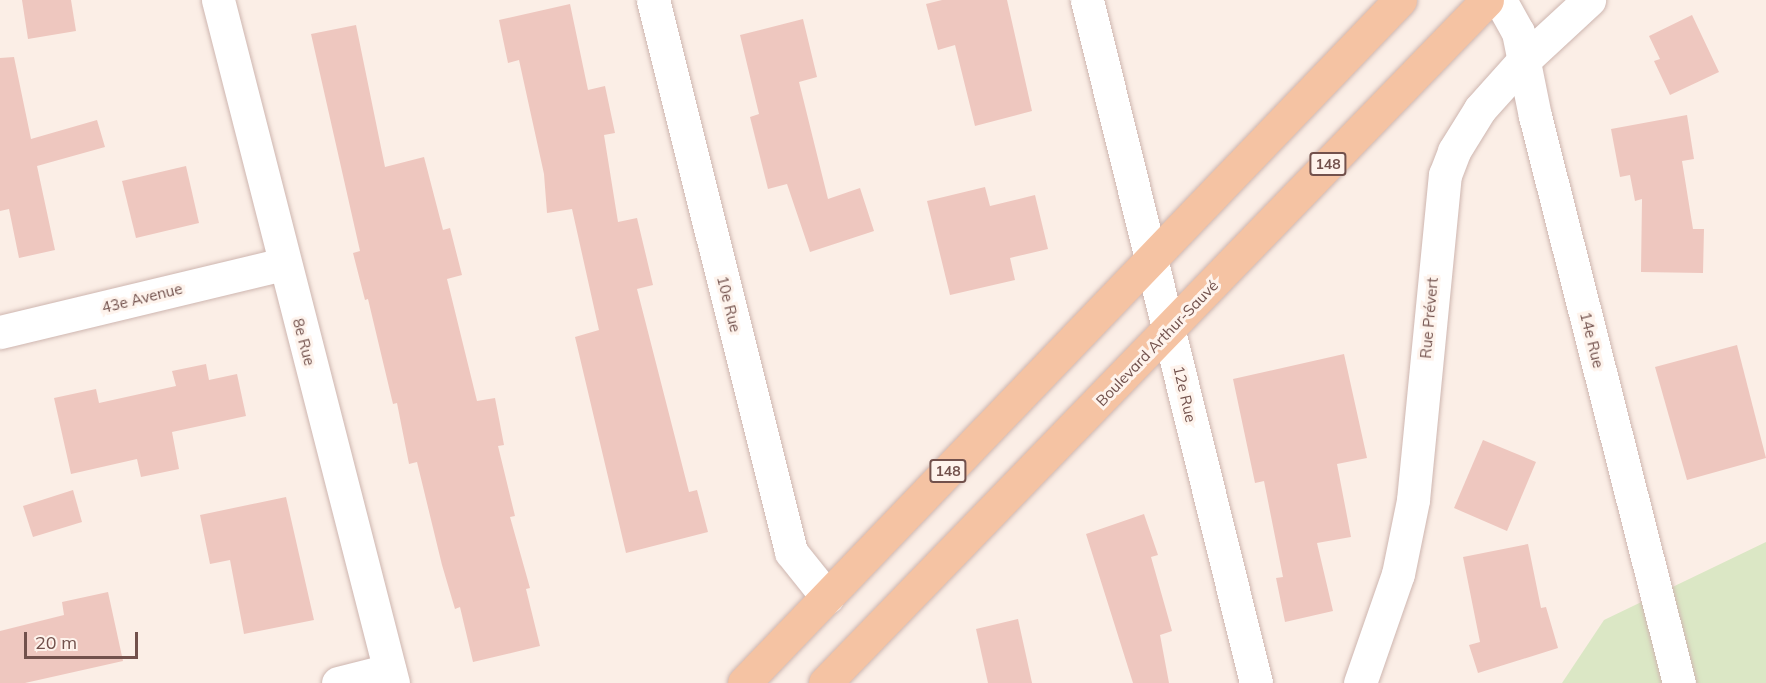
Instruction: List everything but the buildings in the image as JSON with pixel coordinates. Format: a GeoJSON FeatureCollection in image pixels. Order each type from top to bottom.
{"type":"FeatureCollection","features":[{"type":"Feature","properties":{"kind":"main road","name":"148"},"geometry":{"type":"LineString","coordinates":[[744,683],[1400,0]]}},
{"type":"Feature","properties":{"kind":"main road","name":"Boulevard Arthur-Sauvé"},"geometry":{"type":"LineString","coordinates":[[825,683],[1171,329],[1487,0]]}},
{"type":"Feature","properties":{"kind":"street","name":"8e Rue"},"geometry":{"type":"LineString","coordinates":[[218,0],[391,677]]}},
{"type":"Feature","properties":{"kind":"street","name":"10e Rue"},"geometry":{"type":"LineString","coordinates":[[653,0],[791,552],[827,597]]}},
{"type":"Feature","properties":{"kind":"street","name":"12e Rue"},"geometry":{"type":"LineString","coordinates":[[1087,0],[1171,329],[1256,683]]}},
{"type":"Feature","properties":{"kind":"street","name":"14e Rue"},"geometry":{"type":"LineString","coordinates":[[1500,0],[1516,24],[1523,61],[1679,683]]}},
{"type":"Feature","properties":{"kind":"street","name":"Rue Prévert"},"geometry":{"type":"LineString","coordinates":[[1360,683],[1392,596],[1410,521],[1445,175],[1454,151],[1480,109],[1523,61],[1588,0]]}},
{"type":"Feature","properties":{"kind":"street","name":"43e Avenue"},"geometry":{"type":"LineString","coordinates":[[0,332],[284,264]]}},
{"type":"Feature","properties":{"kind":"street"},"geometry":{"type":"LineString","coordinates":[[338,683],[391,677]]}},
{"type":"Feature","properties":{"kind":"green space"},"geometry":{"type":"Polygon","coordinates":[[[1766,542],[1766,683],[1562,683],[1604,620],[1766,542]]]}}]}
